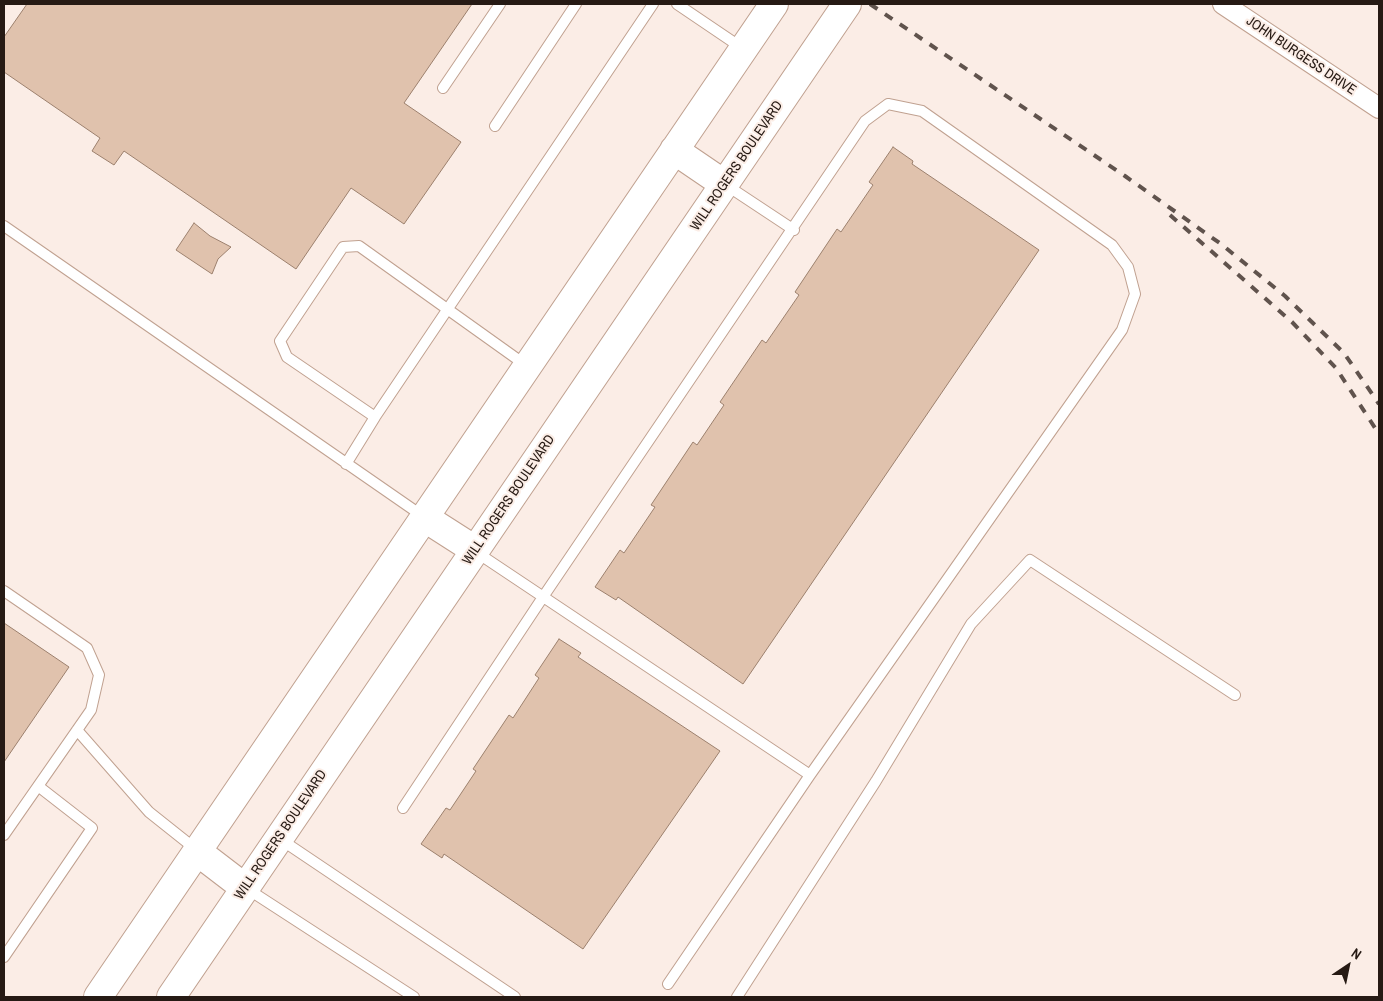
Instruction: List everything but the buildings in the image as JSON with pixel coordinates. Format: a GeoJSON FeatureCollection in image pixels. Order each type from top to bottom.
{"type":"FeatureCollection","features":[{"type":"Feature","properties":{"kind":"main road"},"geometry":{"type":"LineString","coordinates":[[98,997],[774,4]]}},
{"type":"Feature","properties":{"kind":"main road","name":"WILL ROGERS BOULEVARD"},"geometry":{"type":"LineString","coordinates":[[171,997],[847,4]]}},
{"type":"Feature","properties":{"kind":"main road"},"geometry":{"type":"LineString","coordinates":[[674,150],[724,184]]}},
{"type":"Feature","properties":{"kind":"main road"},"geometry":{"type":"LineString","coordinates":[[424,518],[474,550]]}},
{"type":"Feature","properties":{"kind":"main road"},"geometry":{"type":"LineString","coordinates":[[198,852],[245,888]]}},
{"type":"Feature","properties":{"kind":"street","name":"JOHN BURGESS DRIVE"},"geometry":{"type":"LineString","coordinates":[[1223,4],[1377,103]]}},
{"type":"Feature","properties":{"kind":"lane"},"geometry":{"type":"LineString","coordinates":[[443,88],[500,4]]}},
{"type":"Feature","properties":{"kind":"lane"},"geometry":{"type":"LineString","coordinates":[[495,126],[576,4]]}},
{"type":"Feature","properties":{"kind":"lane"},"geometry":{"type":"LineString","coordinates":[[346,464],[375,417],[653,4]]}},
{"type":"Feature","properties":{"kind":"lane"},"geometry":{"type":"LineString","coordinates":[[677,4],[743,48]]}},
{"type":"Feature","properties":{"kind":"lane"},"geometry":{"type":"LineString","coordinates":[[403,808],[543,597],[794,230],[866,121],[888,104],[922,111],[1112,245],[1128,268],[1135,294],[1122,330],[810,775],[668,984]]}},
{"type":"Feature","properties":{"kind":"lane"},"geometry":{"type":"LineString","coordinates":[[724,184],[794,230]]}},
{"type":"Feature","properties":{"kind":"lane"},"geometry":{"type":"LineString","coordinates":[[4,226],[424,518]]}},
{"type":"Feature","properties":{"kind":"lane"},"geometry":{"type":"LineString","coordinates":[[375,417],[287,357],[280,341],[342,248],[359,246],[528,366]]}},
{"type":"Feature","properties":{"kind":"lane"},"geometry":{"type":"LineString","coordinates":[[474,550],[810,775]]}},
{"type":"Feature","properties":{"kind":"lane"},"geometry":{"type":"LineString","coordinates":[[737,997],[876,781],[971,624],[1030,560],[1235,694]]}},
{"type":"Feature","properties":{"kind":"lane"},"geometry":{"type":"LineString","coordinates":[[4,591],[87,648],[99,675],[92,710],[4,835]]}},
{"type":"Feature","properties":{"kind":"lane"},"geometry":{"type":"LineString","coordinates":[[77,730],[149,812],[198,852]]}},
{"type":"Feature","properties":{"kind":"lane"},"geometry":{"type":"LineString","coordinates":[[4,957],[92,828],[38,786]]}},
{"type":"Feature","properties":{"kind":"lane"},"geometry":{"type":"LineString","coordinates":[[279,838],[515,997]]}},
{"type":"Feature","properties":{"kind":"lane"},"geometry":{"type":"LineString","coordinates":[[245,888],[414,997]]}},
{"type":"Feature","properties":{"kind":"railway"},"geometry":{"type":"LineString","coordinates":[[870,4],[1125,176],[1221,244],[1285,296],[1344,353],[1379,404]]}},
{"type":"Feature","properties":{"kind":"railway"},"geometry":{"type":"LineString","coordinates":[[1170,215],[1292,322],[1336,368],[1379,434]]}}]}
